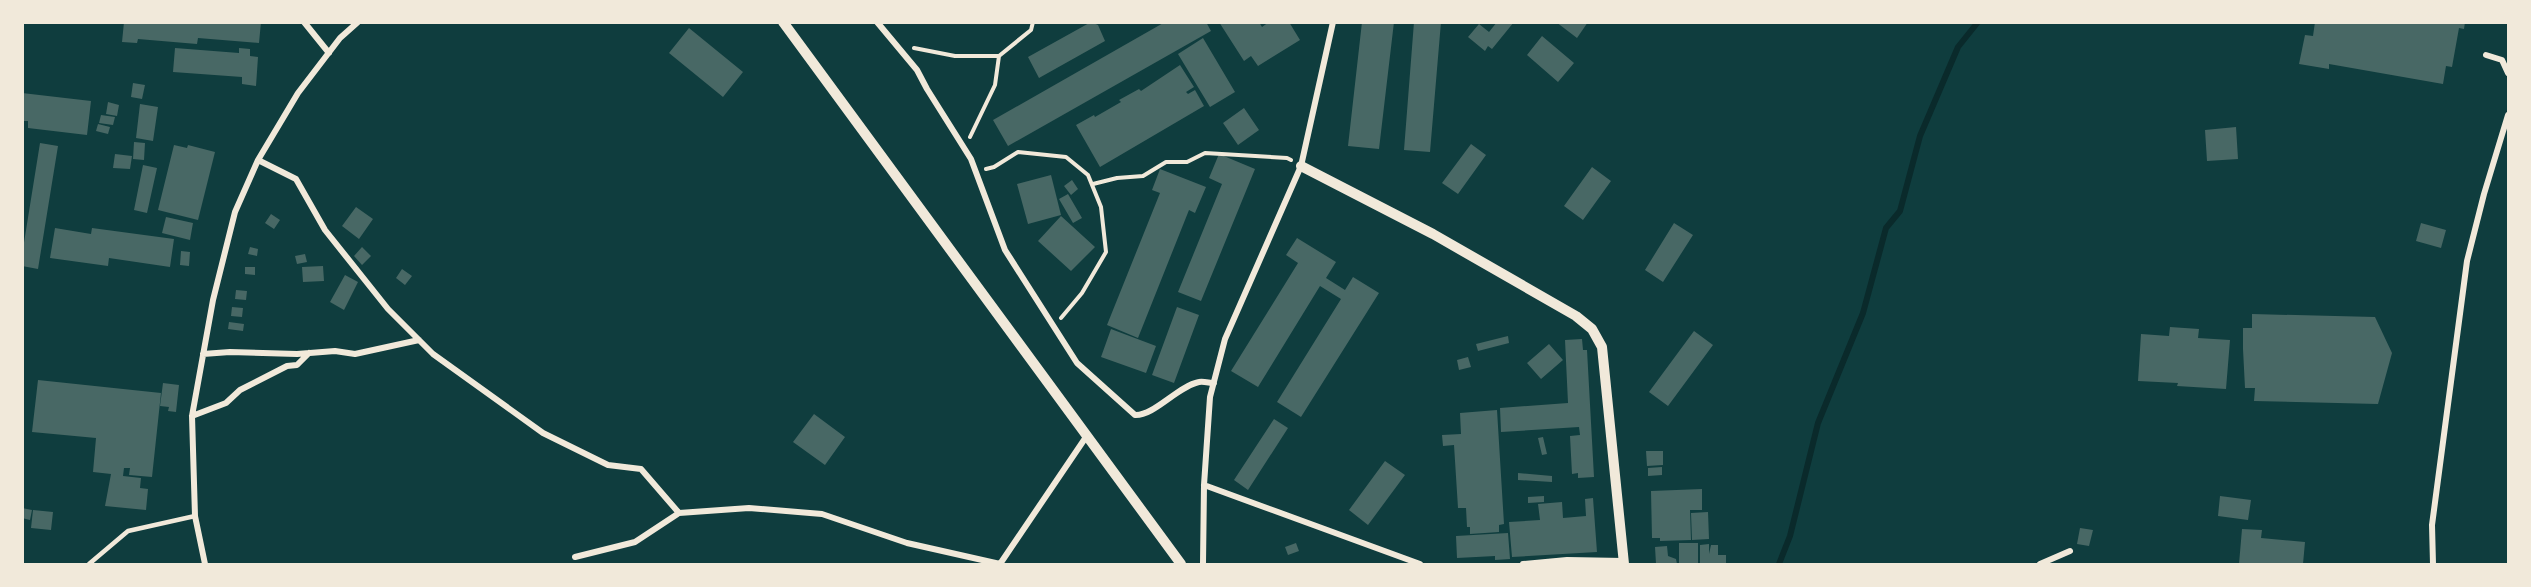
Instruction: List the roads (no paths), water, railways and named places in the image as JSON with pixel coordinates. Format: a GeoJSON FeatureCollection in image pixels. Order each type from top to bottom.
{"type":"FeatureCollection","features":[{"type":"Feature","properties":{"kind":"street"},"geometry":{"type":"LineString","coordinates":[[304,22],[329,53]]}},
{"type":"Feature","properties":{"kind":"street"},"geometry":{"type":"LineString","coordinates":[[205,564],[195,516],[192,416],[213,300],[235,212],[258,160],[298,93],[340,38],[358,22]]}},
{"type":"Feature","properties":{"kind":"street"},"geometry":{"type":"LineString","coordinates":[[783,22],[1181,564]]}},
{"type":"Feature","properties":{"kind":"street"},"geometry":{"type":"LineString","coordinates":[[877,22],[917,70],[964,148],[976,172],[1005,250],[1077,363],[1135,415],[1142,415],[1176,393],[1199,382],[1214,383]]}},
{"type":"Feature","properties":{"kind":"street"},"geometry":{"type":"LineString","coordinates":[[1203,564],[1204,485],[1210,397],[1225,339],[1301,166],[1333,22]]}},
{"type":"Feature","properties":{"kind":"street"},"geometry":{"type":"LineString","coordinates":[[2486,55],[2502,60],[2508,74]]}},
{"type":"Feature","properties":{"kind":"street"},"geometry":{"type":"LineString","coordinates":[[2433,564],[2432,525],[2467,261],[2508,115]]}},
{"type":"Feature","properties":{"kind":"street"},"geometry":{"type":"LineString","coordinates":[[258,160],[296,178],[325,230],[388,309],[433,354],[543,433],[608,465],[641,469],[679,513]]}},
{"type":"Feature","properties":{"kind":"street"},"geometry":{"type":"LineString","coordinates":[[1301,166],[1432,234],[1576,316],[1592,329],[1602,347],[1624,563],[1567,560],[1524,564]]}},
{"type":"Feature","properties":{"kind":"street"},"geometry":{"type":"LineString","coordinates":[[203,354],[335,351],[350,354],[367,353],[419,340]]}},
{"type":"Feature","properties":{"kind":"street"},"geometry":{"type":"LineString","coordinates":[[192,416],[226,403],[240,390],[287,366],[297,365],[309,353]]}},
{"type":"Feature","properties":{"kind":"street"},"geometry":{"type":"LineString","coordinates":[[575,557],[635,542],[679,513],[749,508],[822,514],[907,543],[1000,564],[1086,437]]}},
{"type":"Feature","properties":{"kind":"street"},"geometry":{"type":"LineString","coordinates":[[1204,485],[1417,564]]}},
{"type":"Feature","properties":{"kind":"street"},"geometry":{"type":"LineString","coordinates":[[2040,564],[2070,551]]}},
{"type":"Feature","properties":{"kind":"lane"},"geometry":{"type":"LineString","coordinates":[[89,564],[128,531],[195,516]]}},
{"type":"Feature","properties":{"kind":"waterway"},"geometry":{"type":"LineString","coordinates":[[1779,564],[1790,536],[1818,423],[1863,313],[1886,228],[1900,211],[1920,136],[1958,47],[1978,22]]}}]}
